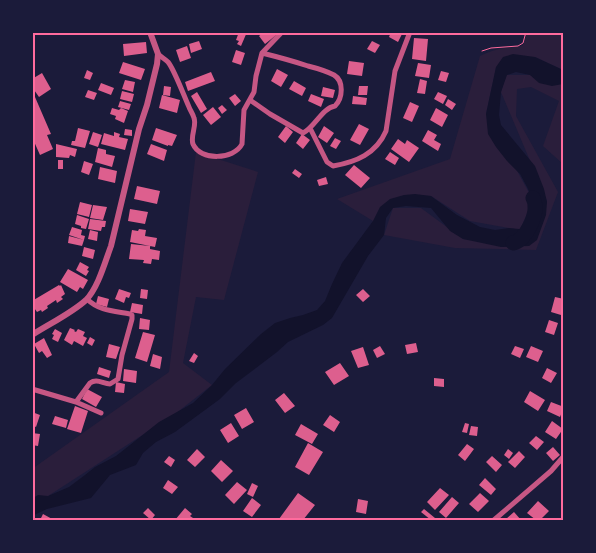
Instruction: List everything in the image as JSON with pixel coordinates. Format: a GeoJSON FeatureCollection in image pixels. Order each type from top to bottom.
{"type":"FeatureCollection","features":[{"type":"Feature","properties":{"kind":"street"},"geometry":{"type":"LineString","coordinates":[[32,334],[64,316],[87,299],[98,280],[111,246],[139,129],[155,74],[158,54],[150,32]]}},
{"type":"Feature","properties":{"kind":"street"},"geometry":{"type":"LineString","coordinates":[[310,128],[327,162],[333,166],[366,156],[382,140],[386,131],[395,71],[410,32]]}},
{"type":"Feature","properties":{"kind":"street"},"geometry":{"type":"LineString","coordinates":[[158,54],[169,62],[194,118],[192,139],[194,146],[201,152],[214,157],[228,155],[240,149],[242,144],[244,110],[254,92],[262,53],[282,33]]}},
{"type":"Feature","properties":{"kind":"street"},"geometry":{"type":"LineString","coordinates":[[250,100],[303,133],[326,111],[338,103],[342,91],[341,83],[336,76],[262,53]]}},
{"type":"Feature","properties":{"kind":"street"},"geometry":{"type":"LineString","coordinates":[[76,402],[90,383],[96,380],[110,384],[118,379],[122,354],[132,319],[130,314],[98,308],[87,299]]}},
{"type":"Feature","properties":{"kind":"street"},"geometry":{"type":"LineString","coordinates":[[32,389],[76,402],[101,414]]}},
{"type":"Feature","properties":{"kind":"street"},"geometry":{"type":"LineString","coordinates":[[494,520],[551,470],[564,456]]}},
{"type":"Feature","properties":{"kind":"path"},"geometry":{"type":"LineString","coordinates":[[482,51],[498,47],[518,46],[523,43],[526,32]]}},
{"type":"Feature","properties":{"kind":"shaded area"},"geometry":{"type":"Polygon","coordinates":[[[527,33],[563,33],[563,70],[535,57],[496,68],[486,114],[533,200],[520,230],[470,221],[431,196],[404,195],[373,221],[337,199],[450,159],[480,56],[495,50],[523,45],[527,33]]]}},
{"type":"Feature","properties":{"kind":"shaded area"},"geometry":{"type":"Polygon","coordinates":[[[513,54],[535,57],[563,70],[563,84],[552,86],[539,83],[530,75],[516,72],[507,75],[501,92],[499,115],[501,125],[535,166],[544,189],[547,202],[546,215],[537,240],[529,246],[501,247],[463,239],[450,231],[431,208],[406,206],[393,208],[386,218],[384,235],[368,256],[332,318],[323,325],[288,342],[236,383],[220,399],[175,432],[156,442],[143,453],[136,465],[110,475],[91,498],[47,509],[33,517],[33,498],[38,495],[48,496],[69,487],[95,467],[116,456],[159,422],[193,403],[225,369],[275,323],[317,310],[325,301],[342,263],[373,221],[380,207],[390,199],[415,194],[431,196],[457,215],[480,227],[495,230],[509,228],[529,230],[532,226],[533,200],[520,174],[507,161],[488,134],[486,114],[496,67],[503,57],[513,54]]]}},
{"type":"Feature","properties":{"kind":"shaded area"},"geometry":{"type":"Polygon","coordinates":[[[506,75],[530,75],[563,84],[563,164],[543,146],[559,101],[531,87],[517,89],[516,116],[558,192],[536,250],[455,248],[384,235],[393,208],[421,208],[463,239],[529,246],[547,201],[501,92],[506,75]]]}},
{"type":"Feature","properties":{"kind":"shaded area"},"geometry":{"type":"Polygon","coordinates":[[[196,152],[258,172],[224,300],[196,297],[183,363],[212,385],[175,414],[48,496],[33,500],[32,469],[169,372],[196,152]]]}},
{"type":"Feature","properties":{"kind":"building"},"geometry":{"type":"Polygon","coordinates":[[[239,32],[247,32],[241,46],[237,44],[239,41],[236,40],[239,32]]]}},
{"type":"Feature","properties":{"kind":"building"},"geometry":{"type":"Polygon","coordinates":[[[262,32],[280,32],[265,44],[259,36],[262,32]]]}},
{"type":"Feature","properties":{"kind":"building"},"geometry":{"type":"Polygon","coordinates":[[[391,32],[403,32],[398,42],[389,37],[391,32]]]}},
{"type":"Feature","properties":{"kind":"building"},"geometry":{"type":"Polygon","coordinates":[[[414,38],[428,39],[426,61],[412,59],[414,38]]]}},
{"type":"Feature","properties":{"kind":"building"},"geometry":{"type":"Polygon","coordinates":[[[199,41],[202,49],[191,53],[189,44],[199,41]]]}},
{"type":"Feature","properties":{"kind":"building"},"geometry":{"type":"Polygon","coordinates":[[[372,41],[380,45],[375,53],[367,49],[372,41]]]}},
{"type":"Feature","properties":{"kind":"building"},"geometry":{"type":"Polygon","coordinates":[[[146,42],[147,53],[124,56],[123,44],[146,42]]]}},
{"type":"Feature","properties":{"kind":"building"},"geometry":{"type":"Polygon","coordinates":[[[187,46],[191,58],[180,62],[176,50],[187,46]]]}},
{"type":"Feature","properties":{"kind":"building"},"geometry":{"type":"Polygon","coordinates":[[[236,50],[245,53],[241,65],[232,62],[236,50]]]}},
{"type":"Feature","properties":{"kind":"building"},"geometry":{"type":"Polygon","coordinates":[[[349,61],[364,63],[362,76],[347,74],[349,61]]]}},
{"type":"Feature","properties":{"kind":"building"},"geometry":{"type":"Polygon","coordinates":[[[123,62],[145,69],[141,80],[119,73],[123,62]]]}},
{"type":"Feature","properties":{"kind":"building"},"geometry":{"type":"Polygon","coordinates":[[[418,63],[431,65],[429,78],[415,76],[418,63]]]}},
{"type":"Feature","properties":{"kind":"building"},"geometry":{"type":"Polygon","coordinates":[[[277,69],[288,75],[281,87],[271,81],[277,69]]]}},
{"type":"Feature","properties":{"kind":"building"},"geometry":{"type":"Polygon","coordinates":[[[87,70],[93,73],[90,80],[84,78],[87,70]]]}},
{"type":"Feature","properties":{"kind":"building"},"geometry":{"type":"Polygon","coordinates":[[[441,71],[449,73],[446,82],[438,80],[441,71]]]}},
{"type":"Feature","properties":{"kind":"building"},"geometry":{"type":"Polygon","coordinates":[[[211,72],[215,81],[188,91],[185,82],[211,72]]]}},
{"type":"Feature","properties":{"kind":"building"},"geometry":{"type":"Polygon","coordinates":[[[42,73],[51,89],[39,97],[32,87],[32,79],[42,73]]]}},
{"type":"Feature","properties":{"kind":"building"},"geometry":{"type":"Polygon","coordinates":[[[420,79],[427,81],[425,94],[417,93],[420,79]]]}},
{"type":"Feature","properties":{"kind":"building"},"geometry":{"type":"Polygon","coordinates":[[[125,80],[135,82],[133,92],[122,89],[125,80]]]}},
{"type":"Feature","properties":{"kind":"building"},"geometry":{"type":"Polygon","coordinates":[[[294,81],[306,88],[302,96],[289,89],[294,81]]]}},
{"type":"Feature","properties":{"kind":"building"},"geometry":{"type":"Polygon","coordinates":[[[101,83],[114,88],[111,95],[98,90],[101,83]]]}},
{"type":"Feature","properties":{"kind":"building"},"geometry":{"type":"Polygon","coordinates":[[[164,86],[171,87],[170,96],[163,95],[164,86]]]}},
{"type":"Feature","properties":{"kind":"building"},"geometry":{"type":"Polygon","coordinates":[[[359,86],[368,86],[367,95],[358,95],[359,86]]]}},
{"type":"Feature","properties":{"kind":"building"},"geometry":{"type":"Polygon","coordinates":[[[323,87],[335,90],[333,98],[321,96],[323,87]]]}},
{"type":"Feature","properties":{"kind":"building"},"geometry":{"type":"Polygon","coordinates":[[[88,90],[97,93],[94,100],[85,97],[88,90]]]}},
{"type":"Feature","properties":{"kind":"building"},"geometry":{"type":"Polygon","coordinates":[[[122,91],[134,94],[132,102],[120,99],[122,91]]]}},
{"type":"Feature","properties":{"kind":"building"},"geometry":{"type":"Polygon","coordinates":[[[197,92],[207,109],[201,113],[191,96],[197,92]]]}},
{"type":"Feature","properties":{"kind":"building"},"geometry":{"type":"Polygon","coordinates":[[[438,92],[447,96],[443,104],[434,99],[438,92]]]}},
{"type":"Feature","properties":{"kind":"building"},"geometry":{"type":"Polygon","coordinates":[[[235,94],[241,101],[235,106],[229,98],[235,94]]]}},
{"type":"Feature","properties":{"kind":"building"},"geometry":{"type":"Polygon","coordinates":[[[311,94],[324,99],[321,107],[308,101],[311,94]]]}},
{"type":"Feature","properties":{"kind":"building"},"geometry":{"type":"Polygon","coordinates":[[[162,95],[180,100],[177,113],[159,108],[162,95]]]}},
{"type":"Feature","properties":{"kind":"building"},"geometry":{"type":"Polygon","coordinates":[[[353,96],[367,98],[366,105],[352,104],[353,96]]]}},
{"type":"Feature","properties":{"kind":"building"},"geometry":{"type":"Polygon","coordinates":[[[35,97],[51,134],[47,135],[53,149],[40,155],[32,137],[32,99],[35,97]]]}},
{"type":"Feature","properties":{"kind":"building"},"geometry":{"type":"Polygon","coordinates":[[[448,99],[456,104],[452,110],[445,105],[448,99]]]}},
{"type":"Feature","properties":{"kind":"building"},"geometry":{"type":"Polygon","coordinates":[[[120,101],[131,104],[129,110],[118,107],[120,101]]]}},
{"type":"Feature","properties":{"kind":"building"},"geometry":{"type":"Polygon","coordinates":[[[410,102],[419,106],[412,122],[403,118],[410,102]]]}},
{"type":"Feature","properties":{"kind":"building"},"geometry":{"type":"Polygon","coordinates":[[[222,105],[227,110],[222,114],[218,108],[222,105]]]}},
{"type":"Feature","properties":{"kind":"building"},"geometry":{"type":"Polygon","coordinates":[[[213,107],[221,117],[211,125],[203,115],[213,107]]]}},
{"type":"Feature","properties":{"kind":"building"},"geometry":{"type":"Polygon","coordinates":[[[112,108],[119,110],[121,108],[128,111],[124,123],[115,119],[116,116],[110,114],[112,108]]]}},
{"type":"Feature","properties":{"kind":"building"},"geometry":{"type":"Polygon","coordinates":[[[436,108],[448,115],[442,127],[430,120],[436,108]]]}},
{"type":"Feature","properties":{"kind":"building"},"geometry":{"type":"Polygon","coordinates":[[[359,124],[369,129],[360,145],[350,140],[359,124]]]}},
{"type":"Feature","properties":{"kind":"building"},"geometry":{"type":"Polygon","coordinates":[[[286,126],[293,132],[285,143],[278,137],[286,126]]]}},
{"type":"Feature","properties":{"kind":"building"},"geometry":{"type":"Polygon","coordinates":[[[324,126],[334,133],[327,143],[318,137],[324,126]]]}},
{"type":"Feature","properties":{"kind":"building"},"geometry":{"type":"Polygon","coordinates":[[[78,128],[90,131],[85,148],[71,145],[72,141],[75,141],[78,128]]]}},
{"type":"Feature","properties":{"kind":"building"},"geometry":{"type":"Polygon","coordinates":[[[156,128],[177,135],[172,146],[152,140],[156,128]]]}},
{"type":"Feature","properties":{"kind":"building"},"geometry":{"type":"Polygon","coordinates":[[[125,129],[132,130],[132,136],[124,135],[125,129]]]}},
{"type":"Feature","properties":{"kind":"building"},"geometry":{"type":"Polygon","coordinates":[[[428,130],[437,135],[434,140],[441,144],[438,151],[422,141],[428,130]]]}},
{"type":"Feature","properties":{"kind":"building"},"geometry":{"type":"Polygon","coordinates":[[[93,132],[102,135],[98,147],[89,144],[93,132]]]}},
{"type":"Feature","properties":{"kind":"building"},"geometry":{"type":"Polygon","coordinates":[[[114,132],[120,134],[119,137],[128,139],[125,150],[101,144],[104,133],[114,136],[114,132]]]}},
{"type":"Feature","properties":{"kind":"building"},"geometry":{"type":"Polygon","coordinates":[[[302,134],[310,140],[303,149],[296,143],[302,134]]]}},
{"type":"Feature","properties":{"kind":"building"},"geometry":{"type":"Polygon","coordinates":[[[335,138],[341,141],[336,149],[330,146],[335,138]]]}},
{"type":"Feature","properties":{"kind":"building"},"geometry":{"type":"Polygon","coordinates":[[[398,139],[405,144],[407,140],[419,148],[409,162],[391,149],[398,139]]]}},
{"type":"Feature","properties":{"kind":"building"},"geometry":{"type":"Polygon","coordinates":[[[56,144],[77,149],[75,157],[70,155],[69,158],[56,157],[56,144]]]}},
{"type":"Feature","properties":{"kind":"building"},"geometry":{"type":"Polygon","coordinates":[[[151,144],[167,150],[164,161],[147,154],[151,144]]]}},
{"type":"Feature","properties":{"kind":"building"},"geometry":{"type":"Polygon","coordinates":[[[98,148],[106,150],[106,154],[115,156],[112,167],[95,162],[98,148]]]}},
{"type":"Feature","properties":{"kind":"building"},"geometry":{"type":"Polygon","coordinates":[[[390,152],[399,158],[395,165],[385,159],[390,152]]]}},
{"type":"Feature","properties":{"kind":"building"},"geometry":{"type":"Polygon","coordinates":[[[58,160],[63,160],[63,169],[58,169],[58,160]]]}},
{"type":"Feature","properties":{"kind":"building"},"geometry":{"type":"Polygon","coordinates":[[[84,161],[93,164],[89,175],[81,172],[84,161]]]}},
{"type":"Feature","properties":{"kind":"building"},"geometry":{"type":"Polygon","coordinates":[[[354,165],[370,178],[361,188],[345,175],[354,165]]]}},
{"type":"Feature","properties":{"kind":"building"},"geometry":{"type":"Polygon","coordinates":[[[100,167],[117,171],[115,183],[98,179],[100,167]]]}},
{"type":"Feature","properties":{"kind":"building"},"geometry":{"type":"Polygon","coordinates":[[[295,169],[302,174],[299,178],[292,173],[295,169]]]}},
{"type":"Feature","properties":{"kind":"building"},"geometry":{"type":"Polygon","coordinates":[[[326,177],[328,184],[319,186],[317,180],[326,177]]]}},
{"type":"Feature","properties":{"kind":"building"},"geometry":{"type":"Polygon","coordinates":[[[137,186],[160,191],[157,204],[134,199],[137,186]]]}},
{"type":"Feature","properties":{"kind":"building"},"geometry":{"type":"Polygon","coordinates":[[[80,202],[92,205],[89,217],[77,214],[80,202]]]}},
{"type":"Feature","properties":{"kind":"building"},"geometry":{"type":"Polygon","coordinates":[[[93,205],[107,207],[103,220],[90,218],[93,205]]]}},
{"type":"Feature","properties":{"kind":"building"},"geometry":{"type":"Polygon","coordinates":[[[130,209],[148,212],[145,224],[128,221],[130,209]]]}},
{"type":"Feature","properties":{"kind":"building"},"geometry":{"type":"Polygon","coordinates":[[[77,215],[89,219],[86,229],[75,224],[77,215]]]}},
{"type":"Feature","properties":{"kind":"building"},"geometry":{"type":"Polygon","coordinates":[[[90,219],[106,221],[105,227],[102,227],[101,231],[88,229],[90,219]]]}},
{"type":"Feature","properties":{"kind":"building"},"geometry":{"type":"Polygon","coordinates":[[[72,227],[82,230],[81,235],[85,236],[84,240],[69,235],[72,227]]]}},
{"type":"Feature","properties":{"kind":"building"},"geometry":{"type":"Polygon","coordinates":[[[139,229],[146,230],[145,236],[157,238],[155,247],[130,242],[132,230],[138,231],[139,229]]]}},
{"type":"Feature","properties":{"kind":"building"},"geometry":{"type":"Polygon","coordinates":[[[90,230],[98,232],[97,241],[88,239],[90,230]]]}},
{"type":"Feature","properties":{"kind":"building"},"geometry":{"type":"Polygon","coordinates":[[[69,236],[84,240],[82,246],[68,243],[69,236]]]}},
{"type":"Feature","properties":{"kind":"building"},"geometry":{"type":"Polygon","coordinates":[[[131,244],[150,246],[150,249],[160,251],[159,260],[152,259],[151,264],[143,263],[144,260],[129,259],[131,244]]]}},
{"type":"Feature","properties":{"kind":"building"},"geometry":{"type":"Polygon","coordinates":[[[84,247],[95,250],[93,259],[82,256],[84,247]]]}},
{"type":"Feature","properties":{"kind":"building"},"geometry":{"type":"Polygon","coordinates":[[[80,262],[89,267],[86,276],[76,270],[80,262]]]}},
{"type":"Feature","properties":{"kind":"building"},"geometry":{"type":"Polygon","coordinates":[[[68,269],[88,280],[83,289],[80,287],[77,292],[60,282],[68,269]]]}},
{"type":"Feature","properties":{"kind":"building"},"geometry":{"type":"Polygon","coordinates":[[[61,285],[65,294],[61,297],[63,299],[57,303],[56,300],[42,312],[41,310],[37,312],[32,305],[32,301],[61,285]]]}},
{"type":"Feature","properties":{"kind":"building"},"geometry":{"type":"Polygon","coordinates":[[[119,289],[131,293],[129,298],[126,297],[124,303],[115,299],[119,289]]]}},
{"type":"Feature","properties":{"kind":"building"},"geometry":{"type":"Polygon","coordinates":[[[141,289],[148,290],[147,299],[140,298],[141,289]]]}},
{"type":"Feature","properties":{"kind":"building"},"geometry":{"type":"Polygon","coordinates":[[[363,289],[370,296],[363,302],[356,295],[363,289]]]}},
{"type":"Feature","properties":{"kind":"building"},"geometry":{"type":"Polygon","coordinates":[[[98,296],[109,299],[107,307],[96,304],[98,296]]]}},
{"type":"Feature","properties":{"kind":"building"},"geometry":{"type":"Polygon","coordinates":[[[555,297],[564,299],[561,315],[551,312],[555,297]]]}},
{"type":"Feature","properties":{"kind":"building"},"geometry":{"type":"Polygon","coordinates":[[[132,303],[143,305],[142,314],[130,312],[132,303]]]}},
{"type":"Feature","properties":{"kind":"building"},"geometry":{"type":"Polygon","coordinates":[[[140,318],[150,320],[149,330],[139,329],[140,318]]]}},
{"type":"Feature","properties":{"kind":"building"},"geometry":{"type":"Polygon","coordinates":[[[549,320],[558,323],[554,335],[545,332],[549,320]]]}},
{"type":"Feature","properties":{"kind":"building"},"geometry":{"type":"Polygon","coordinates":[[[70,328],[76,332],[78,329],[85,332],[83,336],[87,338],[83,346],[74,341],[72,345],[64,340],[70,328]]]}},
{"type":"Feature","properties":{"kind":"building"},"geometry":{"type":"Polygon","coordinates":[[[55,329],[62,333],[58,342],[52,339],[55,329]]]}},
{"type":"Feature","properties":{"kind":"building"},"geometry":{"type":"Polygon","coordinates":[[[143,332],[155,335],[147,362],[135,358],[143,332]]]}},
{"type":"Feature","properties":{"kind":"building"},"geometry":{"type":"Polygon","coordinates":[[[90,337],[95,340],[92,346],[87,343],[90,337]]]}},
{"type":"Feature","properties":{"kind":"building"},"geometry":{"type":"Polygon","coordinates":[[[44,338],[52,355],[47,358],[42,351],[39,353],[34,344],[44,338]]]}},
{"type":"Feature","properties":{"kind":"building"},"geometry":{"type":"Polygon","coordinates":[[[416,343],[418,352],[407,354],[405,345],[416,343]]]}},
{"type":"Feature","properties":{"kind":"building"},"geometry":{"type":"Polygon","coordinates":[[[109,344],[120,347],[116,359],[106,357],[109,344]]]}},
{"type":"Feature","properties":{"kind":"building"},"geometry":{"type":"Polygon","coordinates":[[[380,346],[385,354],[377,358],[373,350],[380,346]]]}},
{"type":"Feature","properties":{"kind":"building"},"geometry":{"type":"Polygon","coordinates":[[[515,346],[524,349],[520,358],[511,354],[515,346]]]}},
{"type":"Feature","properties":{"kind":"building"},"geometry":{"type":"Polygon","coordinates":[[[531,346],[543,351],[538,362],[526,357],[531,346]]]}},
{"type":"Feature","properties":{"kind":"building"},"geometry":{"type":"Polygon","coordinates":[[[363,347],[369,365],[358,368],[351,351],[363,347]]]}},
{"type":"Feature","properties":{"kind":"building"},"geometry":{"type":"Polygon","coordinates":[[[194,353],[198,356],[194,363],[189,361],[194,353]]]}},
{"type":"Feature","properties":{"kind":"building"},"geometry":{"type":"Polygon","coordinates":[[[153,354],[162,357],[160,369],[150,366],[153,354]]]}},
{"type":"Feature","properties":{"kind":"building"},"geometry":{"type":"Polygon","coordinates":[[[340,363],[349,376],[334,385],[325,372],[340,363]]]}},
{"type":"Feature","properties":{"kind":"building"},"geometry":{"type":"Polygon","coordinates":[[[99,367],[111,371],[109,378],[97,374],[99,367]]]}},
{"type":"Feature","properties":{"kind":"building"},"geometry":{"type":"Polygon","coordinates":[[[547,368],[557,373],[551,383],[542,378],[547,368]]]}},
{"type":"Feature","properties":{"kind":"building"},"geometry":{"type":"Polygon","coordinates":[[[124,369],[137,371],[136,383],[123,381],[124,369]]]}},
{"type":"Feature","properties":{"kind":"building"},"geometry":{"type":"Polygon","coordinates":[[[434,378],[444,379],[444,387],[434,386],[434,378]]]}},
{"type":"Feature","properties":{"kind":"building"},"geometry":{"type":"Polygon","coordinates":[[[116,382],[125,384],[124,393],[115,392],[116,382]]]}},
{"type":"Feature","properties":{"kind":"building"},"geometry":{"type":"Polygon","coordinates":[[[87,389],[102,397],[96,407],[82,399],[87,389]]]}},
{"type":"Feature","properties":{"kind":"building"},"geometry":{"type":"Polygon","coordinates":[[[530,391],[545,400],[538,411],[524,402],[530,391]]]}},
{"type":"Feature","properties":{"kind":"building"},"geometry":{"type":"Polygon","coordinates":[[[284,393],[295,406],[285,413],[275,400],[284,393]]]}},
{"type":"Feature","properties":{"kind":"building"},"geometry":{"type":"Polygon","coordinates":[[[551,402],[564,407],[560,417],[547,411],[551,402]]]}},
{"type":"Feature","properties":{"kind":"building"},"geometry":{"type":"Polygon","coordinates":[[[75,406],[88,411],[81,433],[67,429],[75,406]]]}},
{"type":"Feature","properties":{"kind":"building"},"geometry":{"type":"Polygon","coordinates":[[[246,408],[254,422],[242,429],[234,415],[246,408]]]}},
{"type":"Feature","properties":{"kind":"building"},"geometry":{"type":"Polygon","coordinates":[[[32,412],[40,415],[36,427],[32,425],[32,412]]]}},
{"type":"Feature","properties":{"kind":"building"},"geometry":{"type":"Polygon","coordinates":[[[330,415],[340,422],[334,432],[323,425],[330,415]]]}},
{"type":"Feature","properties":{"kind":"building"},"geometry":{"type":"Polygon","coordinates":[[[55,416],[68,420],[66,428],[52,424],[55,416]]]}},
{"type":"Feature","properties":{"kind":"building"},"geometry":{"type":"Polygon","coordinates":[[[552,421],[563,429],[556,439],[545,432],[552,421]]]}},
{"type":"Feature","properties":{"kind":"building"},"geometry":{"type":"Polygon","coordinates":[[[231,423],[239,436],[228,443],[220,430],[231,423]]]}},
{"type":"Feature","properties":{"kind":"building"},"geometry":{"type":"Polygon","coordinates":[[[465,423],[469,424],[467,433],[462,432],[465,423]]]}},
{"type":"Feature","properties":{"kind":"building"},"geometry":{"type":"Polygon","coordinates":[[[301,424],[318,434],[312,444],[295,435],[301,424]]]}},
{"type":"Feature","properties":{"kind":"building"},"geometry":{"type":"Polygon","coordinates":[[[471,426],[478,427],[477,436],[469,435],[471,426]]]}},
{"type":"Feature","properties":{"kind":"building"},"geometry":{"type":"Polygon","coordinates":[[[32,433],[40,434],[38,446],[32,445],[32,433]]]}},
{"type":"Feature","properties":{"kind":"building"},"geometry":{"type":"Polygon","coordinates":[[[536,436],[544,442],[537,450],[529,443],[536,436]]]}},
{"type":"Feature","properties":{"kind":"building"},"geometry":{"type":"Polygon","coordinates":[[[308,443],[323,452],[309,475],[295,467],[308,443]]]}},
{"type":"Feature","properties":{"kind":"building"},"geometry":{"type":"Polygon","coordinates":[[[467,444],[474,449],[465,461],[458,455],[467,444]]]}},
{"type":"Feature","properties":{"kind":"building"},"geometry":{"type":"Polygon","coordinates":[[[553,447],[560,455],[553,461],[546,453],[553,447]]]}},
{"type":"Feature","properties":{"kind":"building"},"geometry":{"type":"Polygon","coordinates":[[[197,449],[205,457],[195,467],[187,460],[197,449]]]}},
{"type":"Feature","properties":{"kind":"building"},"geometry":{"type":"Polygon","coordinates":[[[508,449],[513,453],[509,459],[504,455],[508,449]]]}},
{"type":"Feature","properties":{"kind":"building"},"geometry":{"type":"Polygon","coordinates":[[[519,451],[525,457],[515,468],[508,462],[519,451]]]}},
{"type":"Feature","properties":{"kind":"building"},"geometry":{"type":"Polygon","coordinates":[[[169,456],[175,460],[171,467],[164,462],[169,456]]]}},
{"type":"Feature","properties":{"kind":"building"},"geometry":{"type":"Polygon","coordinates":[[[492,456],[502,465],[496,472],[486,462],[492,456]]]}},
{"type":"Feature","properties":{"kind":"building"},"geometry":{"type":"Polygon","coordinates":[[[221,460],[233,471],[222,482],[211,471],[221,460]]]}},
{"type":"Feature","properties":{"kind":"building"},"geometry":{"type":"Polygon","coordinates":[[[485,478],[496,489],[491,495],[479,485],[485,478]]]}},
{"type":"Feature","properties":{"kind":"building"},"geometry":{"type":"Polygon","coordinates":[[[168,480],[178,487],[172,494],[163,488],[168,480]]]}},
{"type":"Feature","properties":{"kind":"building"},"geometry":{"type":"Polygon","coordinates":[[[237,482],[247,490],[234,504],[225,495],[237,482]]]}},
{"type":"Feature","properties":{"kind":"building"},"geometry":{"type":"Polygon","coordinates":[[[252,483],[258,486],[253,497],[247,494],[252,483]]]}},
{"type":"Feature","properties":{"kind":"building"},"geometry":{"type":"Polygon","coordinates":[[[440,488],[449,495],[435,510],[427,502],[440,488]]]}},
{"type":"Feature","properties":{"kind":"building"},"geometry":{"type":"Polygon","coordinates":[[[298,493],[315,505],[303,520],[279,519],[298,493]]]}},
{"type":"Feature","properties":{"kind":"building"},"geometry":{"type":"Polygon","coordinates":[[[480,493],[489,501],[478,512],[469,504],[480,493]]]}},
{"type":"Feature","properties":{"kind":"building"},"geometry":{"type":"Polygon","coordinates":[[[452,497],[459,503],[446,518],[439,512],[452,497]]]}},
{"type":"Feature","properties":{"kind":"building"},"geometry":{"type":"Polygon","coordinates":[[[252,498],[261,505],[252,517],[243,511],[252,498]]]}},
{"type":"Feature","properties":{"kind":"building"},"geometry":{"type":"Polygon","coordinates":[[[358,499],[368,501],[366,514],[356,512],[358,499]]]}},
{"type":"Feature","properties":{"kind":"building"},"geometry":{"type":"Polygon","coordinates":[[[538,501],[549,511],[540,520],[536,520],[527,513],[538,501]]]}},
{"type":"Feature","properties":{"kind":"building"},"geometry":{"type":"Polygon","coordinates":[[[148,508],[155,515],[151,520],[143,513],[148,508]]]}},
{"type":"Feature","properties":{"kind":"building"},"geometry":{"type":"Polygon","coordinates":[[[185,508],[192,514],[190,516],[193,518],[191,520],[175,520],[185,508]]]}},
{"type":"Feature","properties":{"kind":"building"},"geometry":{"type":"Polygon","coordinates":[[[424,509],[435,518],[433,520],[421,512],[424,509]]]}},
{"type":"Feature","properties":{"kind":"building"},"geometry":{"type":"Polygon","coordinates":[[[514,512],[521,520],[506,519],[514,512]]]}},
{"type":"Feature","properties":{"kind":"building"},"geometry":{"type":"Polygon","coordinates":[[[43,514],[54,520],[40,520],[43,514]]]}},
{"type":"Feature","properties":{"kind":"waterway"},"geometry":{"type":"LineString","coordinates":[[513,243],[522,238],[532,222],[535,211],[533,198]]}}]}
